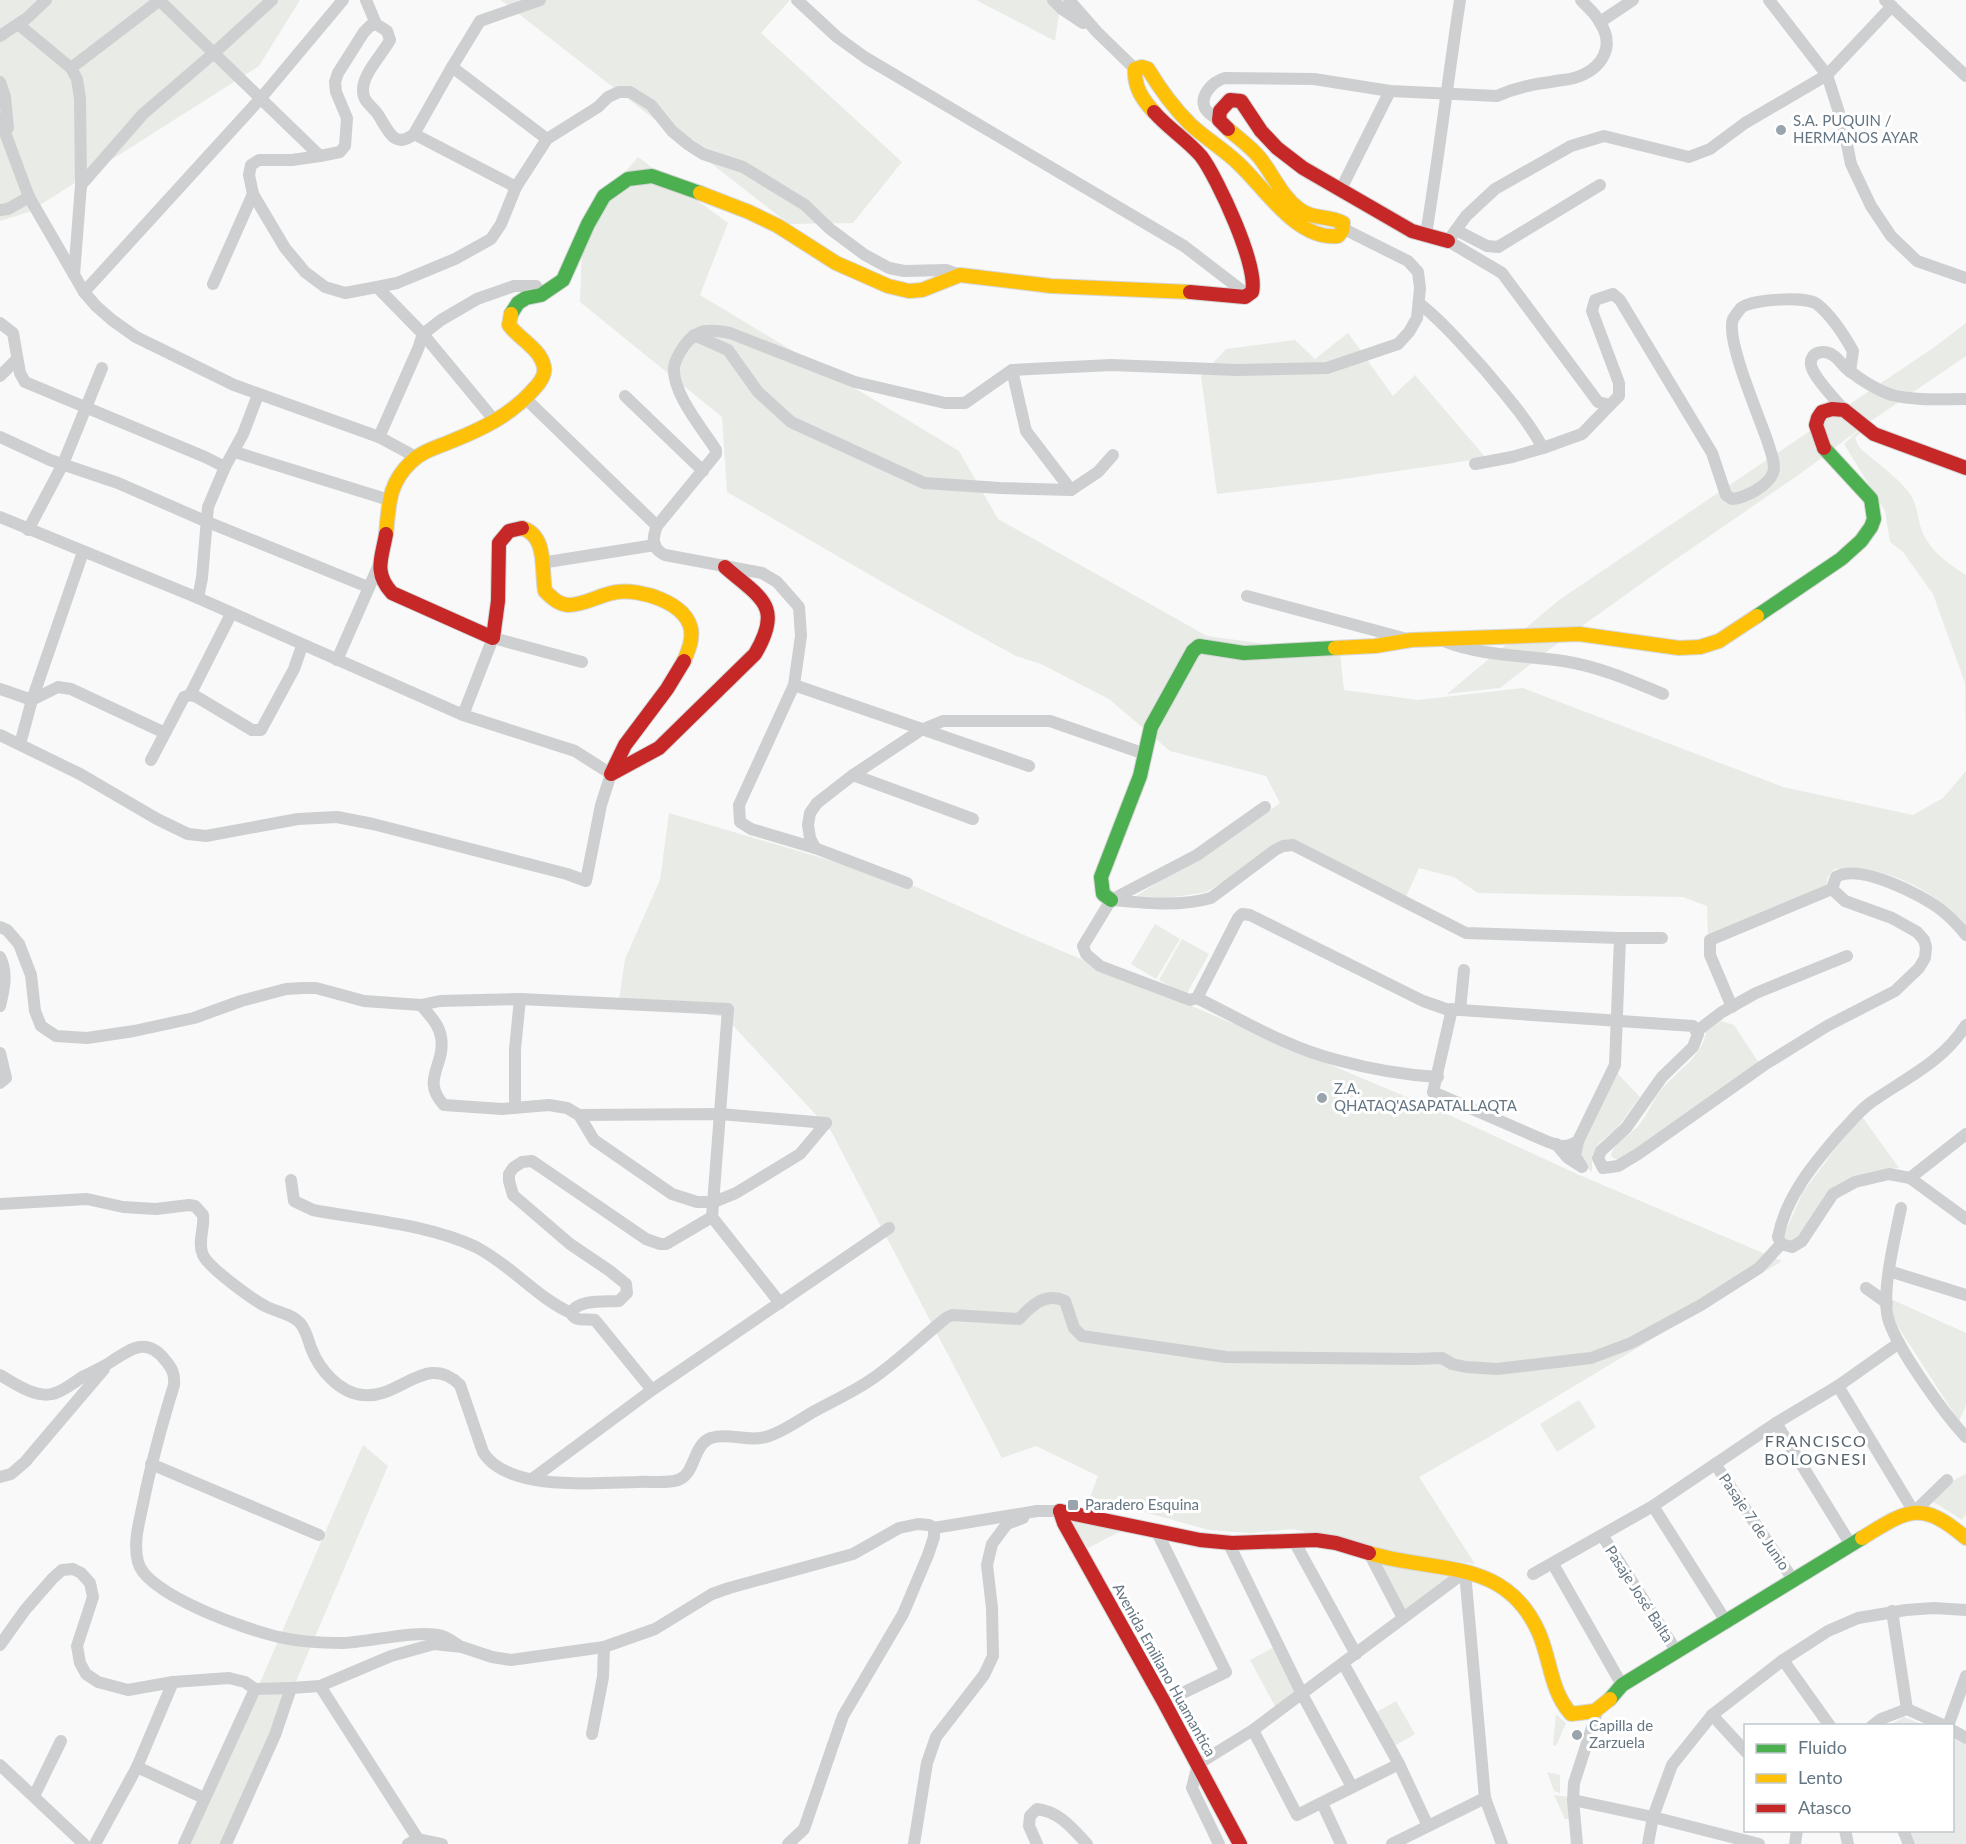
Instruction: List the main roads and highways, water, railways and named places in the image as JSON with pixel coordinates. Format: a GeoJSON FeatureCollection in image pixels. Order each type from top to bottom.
{"type":"FeatureCollection","features":[{"type":"Feature","properties":{"kind":"place","name":"S.A. PUQUIN / HERMANOS AYAR"},"geometry":{"type":"Point","coordinates":[1781,130]}},
{"type":"Feature","properties":{"kind":"place","name":"Z.A. QHATAQ'ASAPATALLAQTA"},"geometry":{"type":"Point","coordinates":[1322,1098]}},
{"type":"Feature","properties":{"kind":"place","name":"Paradero Esquina"},"geometry":{"type":"Point","coordinates":[1073,1505]}},
{"type":"Feature","properties":{"kind":"place","name":"Capilla de Zarzuela"},"geometry":{"type":"Point","coordinates":[1577,1735]}},
{"type":"Feature","properties":{"kind":"district","name":"FRANCISCO BOLOGNESI"},"geometry":{"type":"Point","coordinates":[1816,1450]}}]}
